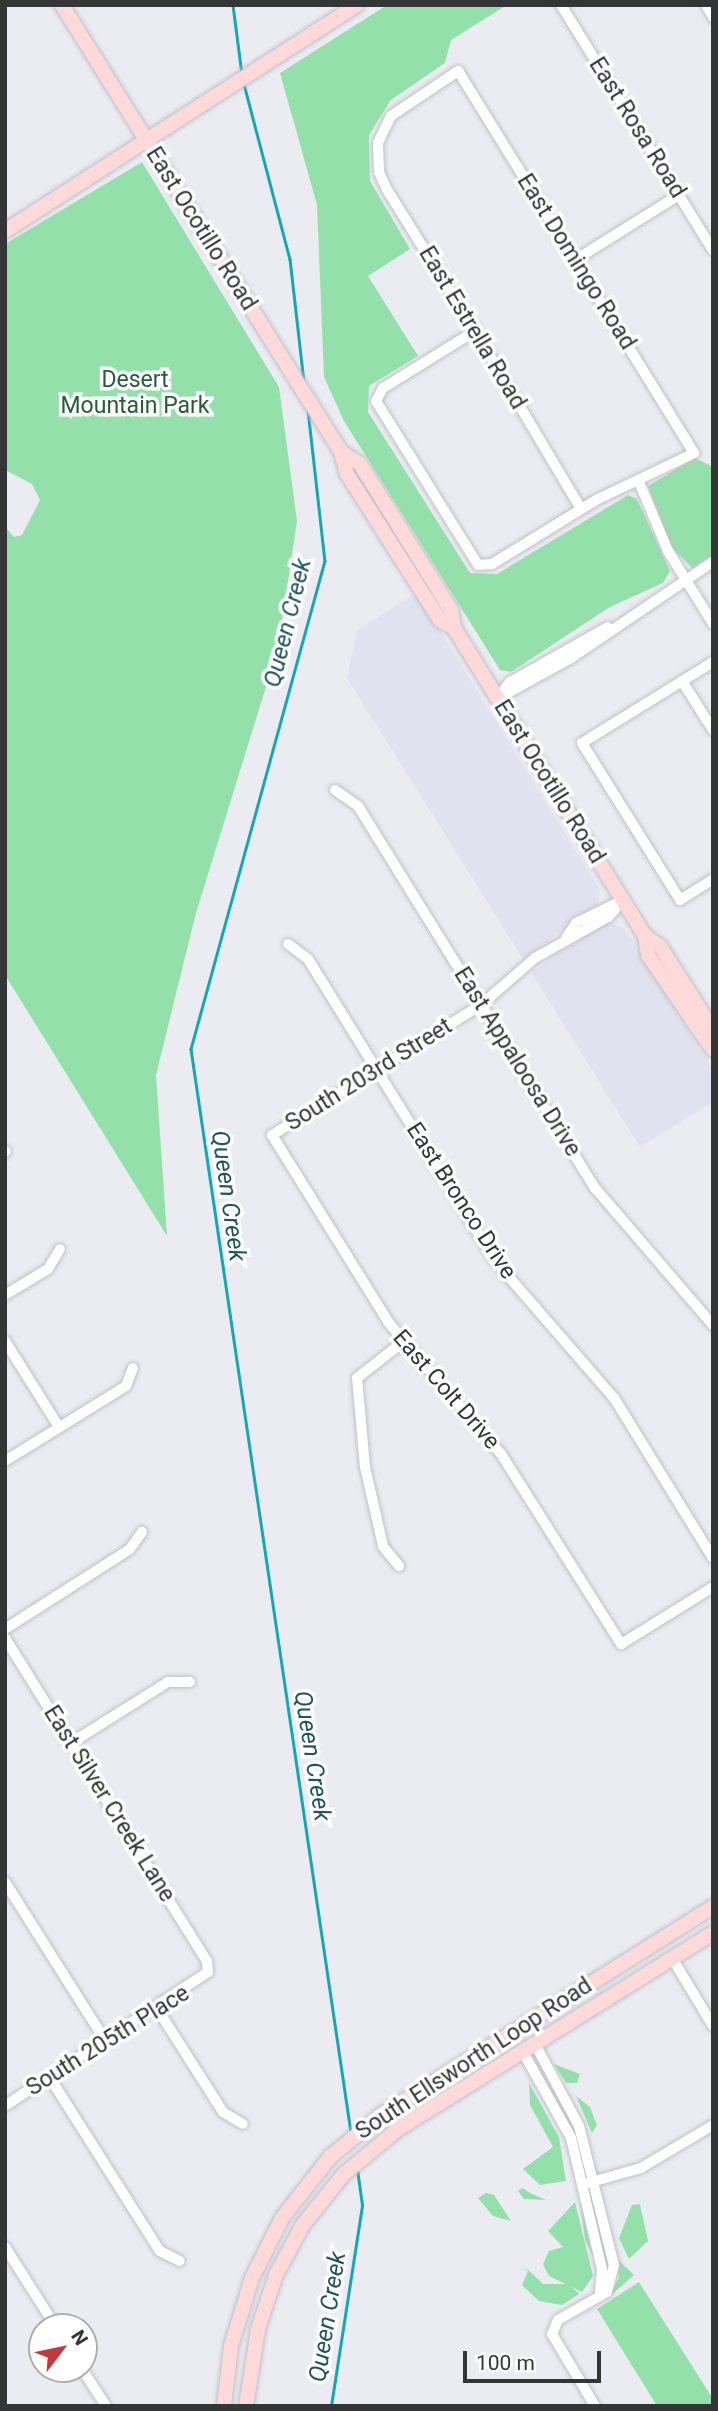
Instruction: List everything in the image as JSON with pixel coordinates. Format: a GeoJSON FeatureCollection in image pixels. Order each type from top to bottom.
{"type":"FeatureCollection","features":[{"type":"Feature","properties":{"kind":"main road","name":"East Ocotillo Road"},"geometry":{"type":"LineString","coordinates":[[62,5],[341,452],[347,474],[432,608],[454,628],[645,936],[648,955],[713,1050]]}},
{"type":"Feature","properties":{"kind":"main road"},"geometry":{"type":"LineString","coordinates":[[5,230],[147,142],[358,5]]}},
{"type":"Feature","properties":{"kind":"main road","name":"East Ocotillo Road"},"geometry":{"type":"LineString","coordinates":[[645,936],[660,946],[713,1030]]}},
{"type":"Feature","properties":{"kind":"main road","name":"South Ellsworth Loop Road"},"geometry":{"type":"LineString","coordinates":[[224,2406],[249,2284],[276,2227],[310,2179],[395,2106],[713,1907]]}},
{"type":"Feature","properties":{"kind":"main road","name":"South Ellsworth Loop Road"},"geometry":{"type":"LineString","coordinates":[[246,2406],[263,2310],[283,2259],[313,2211],[398,2129],[713,1933]]}},
{"type":"Feature","properties":{"kind":"main road"},"geometry":{"type":"LineString","coordinates":[[659,1941],[672,1958]]}},
{"type":"Feature","properties":{"kind":"street","name":"East Rosa Road"},"geometry":{"type":"LineString","coordinates":[[561,5],[713,250]]}},
{"type":"Feature","properties":{"kind":"street"},"geometry":{"type":"LineString","coordinates":[[706,5],[713,17]]}},
{"type":"Feature","properties":{"kind":"street","name":"East Estrella Road"},"geometry":{"type":"LineString","coordinates":[[457,71],[397,110],[379,143],[386,188],[581,509]]}},
{"type":"Feature","properties":{"kind":"street","name":"East Domingo Road"},"geometry":{"type":"LineString","coordinates":[[457,71],[694,453],[639,482]]}},
{"type":"Feature","properties":{"kind":"street"},"geometry":{"type":"LineString","coordinates":[[575,260],[678,195]]}},
{"type":"Feature","properties":{"kind":"street"},"geometry":{"type":"LineString","coordinates":[[475,331],[377,397],[465,548],[482,566],[581,509],[639,482],[685,580],[713,624]]}},
{"type":"Feature","properties":{"kind":"street"},"geometry":{"type":"LineString","coordinates":[[497,699],[510,682],[613,624],[713,562]]}},
{"type":"Feature","properties":{"kind":"street"},"geometry":{"type":"LineString","coordinates":[[713,662],[582,743],[680,900],[713,879]]}},
{"type":"Feature","properties":{"kind":"street"},"geometry":{"type":"LineString","coordinates":[[682,681],[713,730]]}},
{"type":"Feature","properties":{"kind":"street","name":"East Appaloosa Drive"},"geometry":{"type":"LineString","coordinates":[[335,790],[358,806],[595,1188],[713,1325]]}},
{"type":"Feature","properties":{"kind":"street","name":"South 203rd Street"},"geometry":{"type":"LineString","coordinates":[[272,1135],[481,1005],[565,938],[608,917],[623,900]]}},
{"type":"Feature","properties":{"kind":"street","name":"East Bronco Drive"},"geometry":{"type":"LineString","coordinates":[[288,944],[308,959],[496,1262],[614,1398],[713,1558]]}},
{"type":"Feature","properties":{"kind":"street","name":"East Colt Drive"},"geometry":{"type":"LineString","coordinates":[[272,1135],[403,1342],[501,1454],[621,1644],[713,1587]]}},
{"type":"Feature","properties":{"kind":"street"},"geometry":{"type":"LineString","coordinates":[[5,1295],[48,1269],[60,1249]]}},
{"type":"Feature","properties":{"kind":"street"},"geometry":{"type":"LineString","coordinates":[[5,1341],[59,1427]]}},
{"type":"Feature","properties":{"kind":"street"},"geometry":{"type":"LineString","coordinates":[[400,1566],[383,1546],[365,1467],[357,1378],[403,1342]]}},
{"type":"Feature","properties":{"kind":"street"},"geometry":{"type":"LineString","coordinates":[[5,1461],[126,1386],[133,1368]]}},
{"type":"Feature","properties":{"kind":"street"},"geometry":{"type":"LineString","coordinates":[[5,1629],[130,1549],[142,1532]]}},
{"type":"Feature","properties":{"kind":"street","name":"East Silver Creek Lane"},"geometry":{"type":"LineString","coordinates":[[5,1638],[207,1961],[208,1972]]}},
{"type":"Feature","properties":{"kind":"street"},"geometry":{"type":"LineString","coordinates":[[71,1743],[168,1682],[190,1682]]}},
{"type":"Feature","properties":{"kind":"street"},"geometry":{"type":"LineString","coordinates":[[5,1882],[106,2042]]}},
{"type":"Feature","properties":{"kind":"street"},"geometry":{"type":"LineString","coordinates":[[672,1958],[713,2026]]}},
{"type":"Feature","properties":{"kind":"street","name":"South 205th Place"},"geometry":{"type":"LineString","coordinates":[[5,2106],[158,2010],[208,1972]]}},
{"type":"Feature","properties":{"kind":"street"},"geometry":{"type":"LineString","coordinates":[[158,2010],[223,2112],[243,2124]]}},
{"type":"Feature","properties":{"kind":"street"},"geometry":{"type":"LineString","coordinates":[[529,2048],[565,2123],[588,2184],[615,2272],[612,2287],[558,2320],[552,2334],[595,2406]]}},
{"type":"Feature","properties":{"kind":"street"},"geometry":{"type":"LineString","coordinates":[[50,2078],[160,2251],[180,2261]]}},
{"type":"Feature","properties":{"kind":"street"},"geometry":{"type":"LineString","coordinates":[[588,2184],[641,2168],[713,2125]]}},
{"type":"Feature","properties":{"kind":"street"},"geometry":{"type":"LineString","coordinates":[[5,2247],[47,2313]]}},
{"type":"Feature","properties":{"kind":"street"},"geometry":{"type":"LineString","coordinates":[[91,2383],[106,2406]]}},
{"type":"Feature","properties":{"kind":"shaded area"},"geometry":{"type":"Polygon","coordinates":[[[417,593],[600,890],[598,904],[523,959],[347,678],[357,630],[417,593]]]}},
{"type":"Feature","properties":{"kind":"shaded area"},"geometry":{"type":"Polygon","coordinates":[[[607,921],[625,929],[713,1070],[713,1102],[640,1147],[531,972],[607,921]]]}},
{"type":"Feature","properties":{"kind":"green space"},"geometry":{"type":"Polygon","coordinates":[[[387,5],[507,5],[451,40],[445,63],[391,100],[369,135],[370,181],[410,249],[368,276],[418,356],[369,386],[368,412],[470,573],[497,574],[628,495],[637,499],[670,571],[663,583],[610,607],[511,672],[500,670],[344,421],[324,377],[317,205],[280,73],[387,5]]]}},
{"type":"Feature","properties":{"kind":"green space","name":"Desert Mountain Park"},"geometry":{"type":"Polygon","coordinates":[[[142,162],[279,387],[297,521],[278,648],[196,913],[156,1075],[167,1236],[5,975],[5,527],[14,537],[22,535],[40,500],[32,484],[5,470],[5,244],[142,162]]]}},
{"type":"Feature","properties":{"kind":"green space"},"geometry":{"type":"Polygon","coordinates":[[[695,458],[713,467],[713,555],[692,568],[672,548],[648,486],[695,458]]]}},
{"type":"Feature","properties":{"kind":"green space"},"geometry":{"type":"Polygon","coordinates":[[[554,2064],[580,2074],[577,2083],[566,2083],[554,2064]]]}},
{"type":"Feature","properties":{"kind":"green space"},"geometry":{"type":"Polygon","coordinates":[[[529,2083],[559,2137],[566,2181],[540,2185],[523,2169],[553,2147],[530,2105],[529,2083]]]}},
{"type":"Feature","properties":{"kind":"green space"},"geometry":{"type":"Polygon","coordinates":[[[576,2096],[590,2107],[597,2125],[592,2133],[576,2096]]]}},
{"type":"Feature","properties":{"kind":"green space"},"geometry":{"type":"Polygon","coordinates":[[[523,2188],[546,2200],[524,2199],[518,2191],[523,2188]]]}},
{"type":"Feature","properties":{"kind":"green space"},"geometry":{"type":"Polygon","coordinates":[[[486,2193],[494,2195],[511,2221],[493,2216],[478,2198],[486,2193]]]}},
{"type":"Feature","properties":{"kind":"green space"},"geometry":{"type":"Polygon","coordinates":[[[580,2201],[590,2245],[594,2258],[585,2240],[580,2201]]]}},
{"type":"Feature","properties":{"kind":"green space"},"geometry":{"type":"Polygon","coordinates":[[[575,2202],[593,2276],[582,2292],[549,2276],[543,2264],[549,2251],[563,2247],[548,2231],[575,2202]]]}},
{"type":"Feature","properties":{"kind":"green space"},"geometry":{"type":"Polygon","coordinates":[[[640,2204],[648,2241],[629,2259],[619,2238],[632,2205],[640,2204]]]}},
{"type":"Feature","properties":{"kind":"green space"},"geometry":{"type":"Polygon","coordinates":[[[616,2258],[634,2275],[609,2297],[619,2278],[616,2258]]]}},
{"type":"Feature","properties":{"kind":"green space"},"geometry":{"type":"Polygon","coordinates":[[[520,2268],[528,2270],[543,2284],[569,2284],[579,2294],[562,2305],[539,2301],[522,2285],[528,2271],[520,2268]]]}},
{"type":"Feature","properties":{"kind":"green space"},"geometry":{"type":"Polygon","coordinates":[[[639,2282],[713,2399],[713,2406],[657,2406],[597,2309],[639,2282]]]}},
{"type":"Feature","properties":{"kind":"waterway","name":"Queen Creek"},"geometry":{"type":"LineString","coordinates":[[233,5],[242,74]]}},
{"type":"Feature","properties":{"kind":"waterway","name":"Queen Creek"},"geometry":{"type":"LineString","coordinates":[[244,84],[290,259],[304,382]]}},
{"type":"Feature","properties":{"kind":"waterway","name":"Queen Creek"},"geometry":{"type":"LineString","coordinates":[[308,410],[325,561],[191,1049],[351,2133]]}},
{"type":"Feature","properties":{"kind":"waterway","name":"Queen Creek"},"geometry":{"type":"LineString","coordinates":[[331,2406],[362,2205],[357,2171]]}}]}
